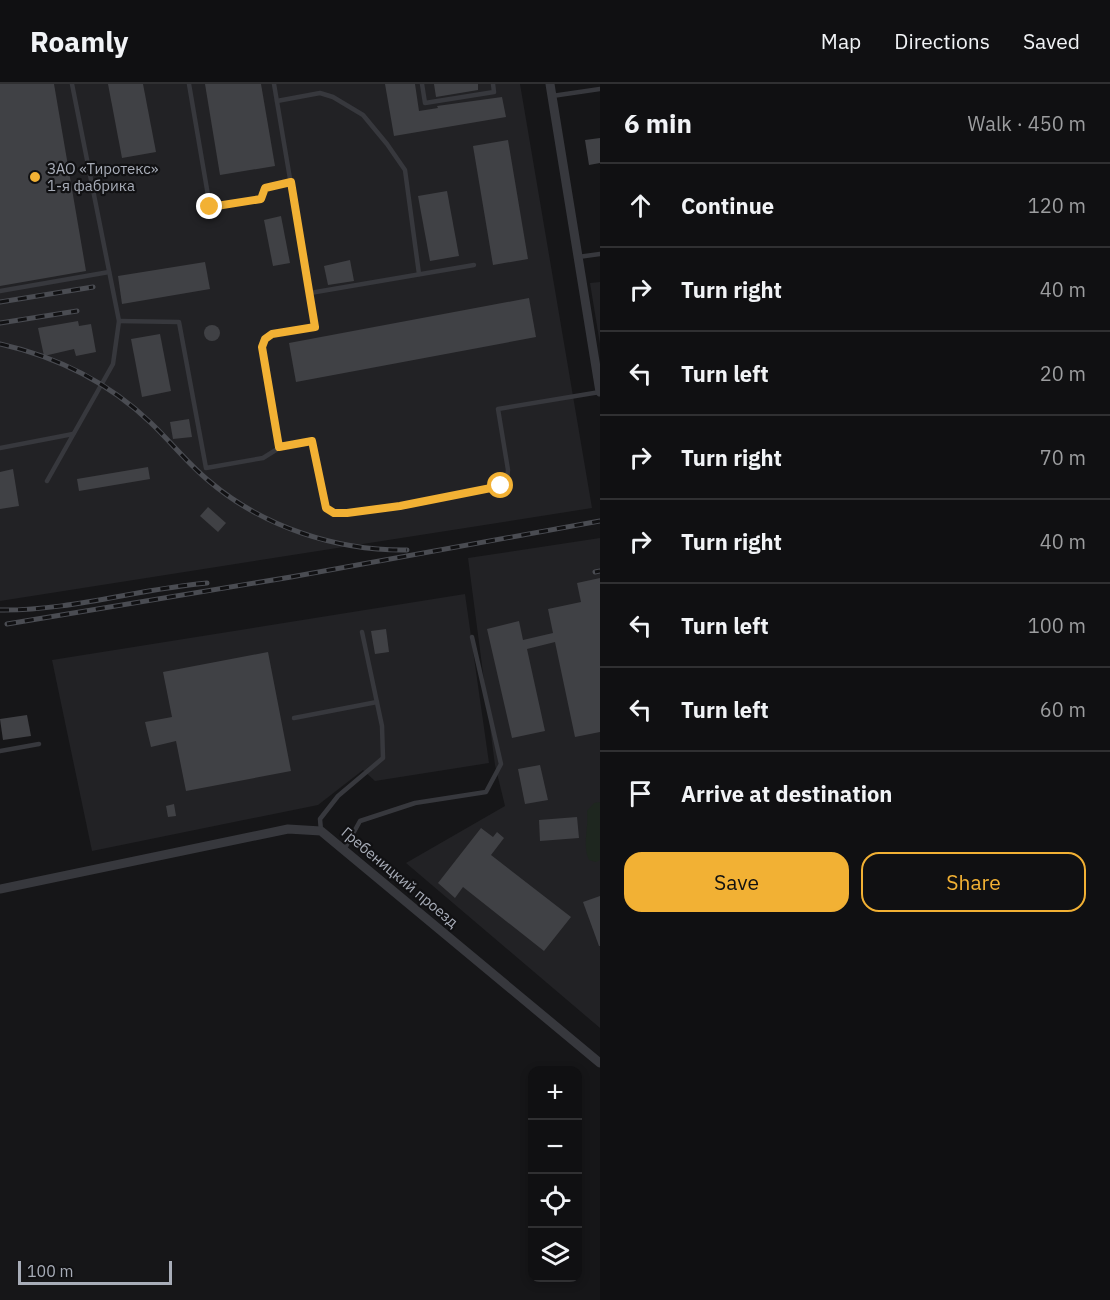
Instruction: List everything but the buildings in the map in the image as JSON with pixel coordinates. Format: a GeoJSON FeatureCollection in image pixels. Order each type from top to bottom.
{"type":"FeatureCollection","features":[{"type":"Feature","properties":{"kind":"street"},"geometry":{"type":"LineString","coordinates":[[550,84],[599,386]]}},
{"type":"Feature","properties":{"kind":"street","name":"Гребеницкий проезд"},"geometry":{"type":"LineString","coordinates":[[0,889],[288,829],[321,831],[600,1063]]}},
{"type":"Feature","properties":{"kind":"lane"},"geometry":{"type":"LineString","coordinates":[[47,481],[113,364],[119,321],[72,84]]}},
{"type":"Feature","properties":{"kind":"lane"},"geometry":{"type":"LineString","coordinates":[[189,84],[210,207],[261,199],[265,188],[291,182]]}},
{"type":"Feature","properties":{"kind":"lane"},"geometry":{"type":"LineString","coordinates":[[274,84],[315,327],[272,334],[265,339],[262,347],[279,447]]}},
{"type":"Feature","properties":{"kind":"lane"},"geometry":{"type":"LineString","coordinates":[[422,84],[425,103],[494,92],[493,84]]}},
{"type":"Feature","properties":{"kind":"lane"},"geometry":{"type":"LineString","coordinates":[[552,96],[600,89]]}},
{"type":"Feature","properties":{"kind":"lane"},"geometry":{"type":"LineString","coordinates":[[277,100],[320,93],[333,97],[363,115],[387,144],[405,170],[419,274]]}},
{"type":"Feature","properties":{"kind":"lane"},"geometry":{"type":"LineString","coordinates":[[578,258],[600,254]]}},
{"type":"Feature","properties":{"kind":"lane"},"geometry":{"type":"LineString","coordinates":[[310,293],[474,265]]}},
{"type":"Feature","properties":{"kind":"lane"},"geometry":{"type":"LineString","coordinates":[[0,291],[109,272]]}},
{"type":"Feature","properties":{"kind":"lane"},"geometry":{"type":"LineString","coordinates":[[119,321],[179,322],[206,468],[263,458],[279,447],[312,441],[326,508],[334,513],[400,506],[501,486],[507,479],[508,470],[498,409],[599,386]]}},
{"type":"Feature","properties":{"kind":"lane"},"geometry":{"type":"LineString","coordinates":[[0,448],[73,434]]}},
{"type":"Feature","properties":{"kind":"lane"},"geometry":{"type":"LineString","coordinates":[[321,831],[320,819],[338,796],[384,758],[382,726],[362,632]]}},
{"type":"Feature","properties":{"kind":"lane"},"geometry":{"type":"LineString","coordinates":[[344,850],[360,821],[415,803],[486,792],[501,764],[472,637]]}},
{"type":"Feature","properties":{"kind":"lane"},"geometry":{"type":"LineString","coordinates":[[294,718],[377,702]]}},
{"type":"Feature","properties":{"kind":"lane"},"geometry":{"type":"LineString","coordinates":[[0,751],[39,744]]}},
{"type":"Feature","properties":{"kind":"shaded area"},"geometry":{"type":"Polygon","coordinates":[[[0,84],[520,84],[592,508],[0,601],[0,84]]]}},
{"type":"Feature","properties":{"kind":"shaded area"},"geometry":{"type":"Polygon","coordinates":[[[600,282],[600,344],[590,283],[600,282]]]}},
{"type":"Feature","properties":{"kind":"shaded area"},"geometry":{"type":"Polygon","coordinates":[[[600,538],[600,1028],[406,863],[505,806],[495,765],[468,558],[600,538]]]}},
{"type":"Feature","properties":{"kind":"shaded area"},"geometry":{"type":"Polygon","coordinates":[[[465,594],[489,763],[375,781],[363,770],[318,805],[92,851],[52,660],[465,594]]]}},
{"type":"Feature","properties":{"kind":"shaded area"},"geometry":{"type":"Polygon","coordinates":[[[600,802],[600,860],[596,862],[589,860],[587,854],[587,811],[594,803],[600,802]]]}},
{"type":"Feature","properties":{"kind":"railway"},"geometry":{"type":"LineString","coordinates":[[0,302],[93,287]]}},
{"type":"Feature","properties":{"kind":"railway"},"geometry":{"type":"LineString","coordinates":[[0,323],[77,311]]}},
{"type":"Feature","properties":{"kind":"railway"},"geometry":{"type":"LineString","coordinates":[[0,344],[42,356],[100,383],[135,408],[201,474],[230,497],[253,511],[277,523],[328,541],[354,546],[407,550]]}},
{"type":"Feature","properties":{"kind":"railway"},"geometry":{"type":"LineString","coordinates":[[7,624],[291,577],[600,521]]}},
{"type":"Feature","properties":{"kind":"railway"},"geometry":{"type":"LineString","coordinates":[[595,572],[600,571]]}},
{"type":"Feature","properties":{"kind":"railway"},"geometry":{"type":"LineString","coordinates":[[0,610],[52,607],[207,583]]}},
{"type":"Feature","properties":{"kind":"place","name":"ЗАО «Тиротекс» 1-я фабрика"},"geometry":{"type":"Point","coordinates":[35,177]}},
{"type":"Feature","properties":{"kind":"route"},"geometry":{"type":"LineString","coordinates":[[210,207],[261,199],[265,188],[291,182],[315,327],[272,334],[265,339],[262,347],[279,447],[312,441],[326,508],[334,513],[347,513],[400,506],[501,486]]}}]}
